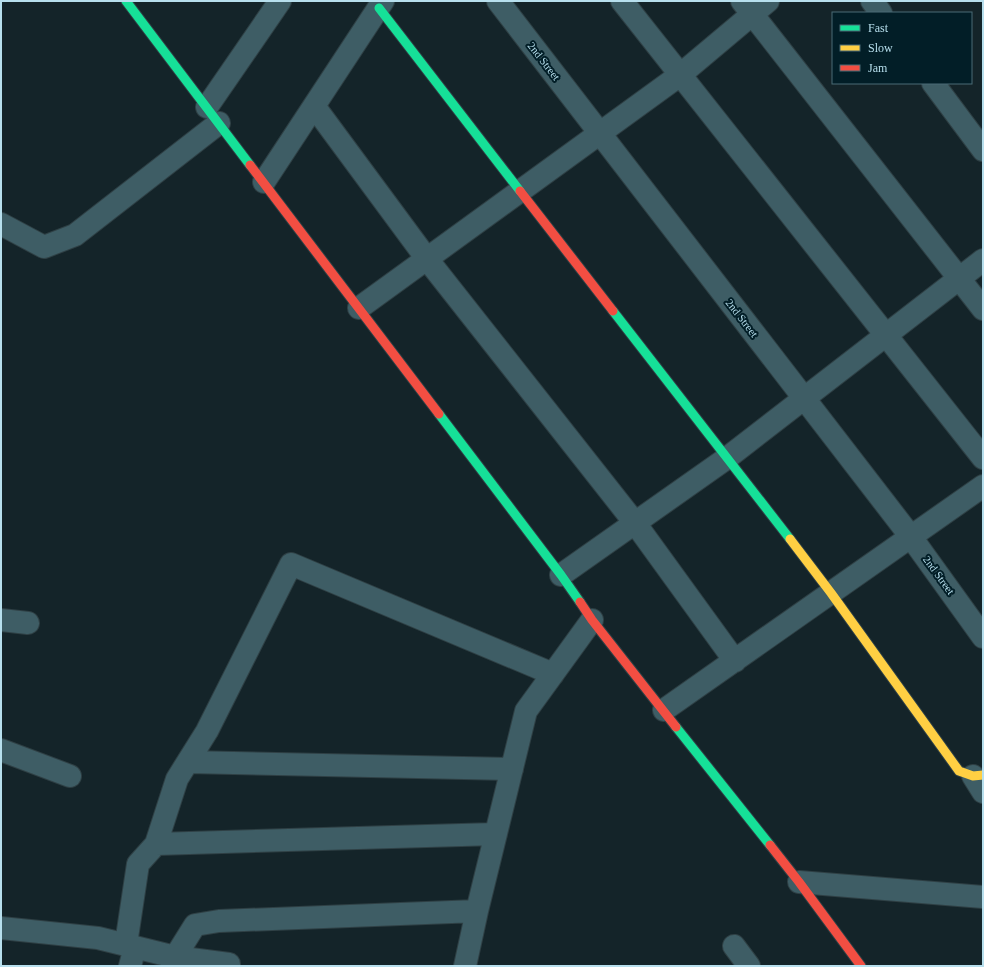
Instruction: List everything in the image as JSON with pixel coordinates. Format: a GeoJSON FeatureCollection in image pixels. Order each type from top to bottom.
{"type":"FeatureCollection","features":[{"type":"Feature","properties":{"kind":"street"},"geometry":{"type":"LineString","coordinates":[[126,1],[561,575],[592,620],[799,882],[861,966]]}},
{"type":"Feature","properties":{"kind":"street"},"geometry":{"type":"LineString","coordinates":[[1,224],[44,247],[75,236],[213,115],[280,1]]}},
{"type":"Feature","properties":{"kind":"street","name":"2nd Street"},"geometry":{"type":"LineString","coordinates":[[498,1],[911,537],[983,637]]}},
{"type":"Feature","properties":{"kind":"street"},"geometry":{"type":"LineString","coordinates":[[622,1],[983,458]]}},
{"type":"Feature","properties":{"kind":"street"},"geometry":{"type":"LineString","coordinates":[[872,1],[880,12]]}},
{"type":"Feature","properties":{"kind":"street"},"geometry":{"type":"LineString","coordinates":[[264,182],[381,4],[520,191],[831,593],[959,770],[980,781]]}},
{"type":"Feature","properties":{"kind":"street"},"geometry":{"type":"LineString","coordinates":[[359,308],[680,75],[754,5],[983,310]]}},
{"type":"Feature","properties":{"kind":"street"},"geometry":{"type":"LineString","coordinates":[[934,84],[983,150]]}},
{"type":"Feature","properties":{"kind":"street"},"geometry":{"type":"LineString","coordinates":[[314,106],[427,259],[635,523],[735,660]]}},
{"type":"Feature","properties":{"kind":"street"},"geometry":{"type":"LineString","coordinates":[[561,575],[727,458],[983,260]]}},
{"type":"Feature","properties":{"kind":"street"},"geometry":{"type":"LineString","coordinates":[[664,710],[983,486]]}},
{"type":"Feature","properties":{"kind":"street"},"geometry":{"type":"LineString","coordinates":[[130,952],[138,864],[156,844],[177,779],[206,731],[291,564],[553,674]]}},
{"type":"Feature","properties":{"kind":"street"},"geometry":{"type":"LineString","coordinates":[[1,620],[28,624]]}},
{"type":"Feature","properties":{"kind":"street"},"geometry":{"type":"LineString","coordinates":[[466,966],[477,911],[526,711],[592,620]]}},
{"type":"Feature","properties":{"kind":"street"},"geometry":{"type":"LineString","coordinates":[[1,750],[70,776]]}},
{"type":"Feature","properties":{"kind":"street"},"geometry":{"type":"LineString","coordinates":[[188,762],[512,769]]}},
{"type":"Feature","properties":{"kind":"street"},"geometry":{"type":"LineString","coordinates":[[156,844],[496,834]]}},
{"type":"Feature","properties":{"kind":"street"},"geometry":{"type":"LineString","coordinates":[[799,882],[983,897]]}},
{"type":"Feature","properties":{"kind":"street"},"geometry":{"type":"LineString","coordinates":[[175,957],[195,925],[219,921],[477,911]]}},
{"type":"Feature","properties":{"kind":"street"},"geometry":{"type":"LineString","coordinates":[[1,928],[98,938],[130,952],[229,964],[229,966]]}},
{"type":"Feature","properties":{"kind":"street"},"geometry":{"type":"LineString","coordinates":[[734,946],[749,966]]}},
{"type":"Feature","properties":{"kind":"traffic: fast"},"geometry":{"type":"LineString","coordinates":[[126,1],[250,165]]}},
{"type":"Feature","properties":{"kind":"traffic: fast"},"geometry":{"type":"LineString","coordinates":[[379,8],[520,191]]}},
{"type":"Feature","properties":{"kind":"traffic: fast"},"geometry":{"type":"LineString","coordinates":[[613,311],[790,539]]}},
{"type":"Feature","properties":{"kind":"traffic: fast"},"geometry":{"type":"LineString","coordinates":[[439,414],[580,602]]}},
{"type":"Feature","properties":{"kind":"traffic: fast"},"geometry":{"type":"LineString","coordinates":[[676,727],[770,845]]}},
{"type":"Feature","properties":{"kind":"traffic: slow"},"geometry":{"type":"LineString","coordinates":[[790,539],[831,593],[959,771],[973,776],[983,775]]}},
{"type":"Feature","properties":{"kind":"traffic: jam"},"geometry":{"type":"LineString","coordinates":[[250,165],[439,414]]}},
{"type":"Feature","properties":{"kind":"traffic: jam"},"geometry":{"type":"LineString","coordinates":[[520,191],[613,311]]}},
{"type":"Feature","properties":{"kind":"traffic: jam"},"geometry":{"type":"LineString","coordinates":[[580,602],[592,620],[676,727]]}},
{"type":"Feature","properties":{"kind":"traffic: jam"},"geometry":{"type":"LineString","coordinates":[[770,845],[861,966]]}}]}
